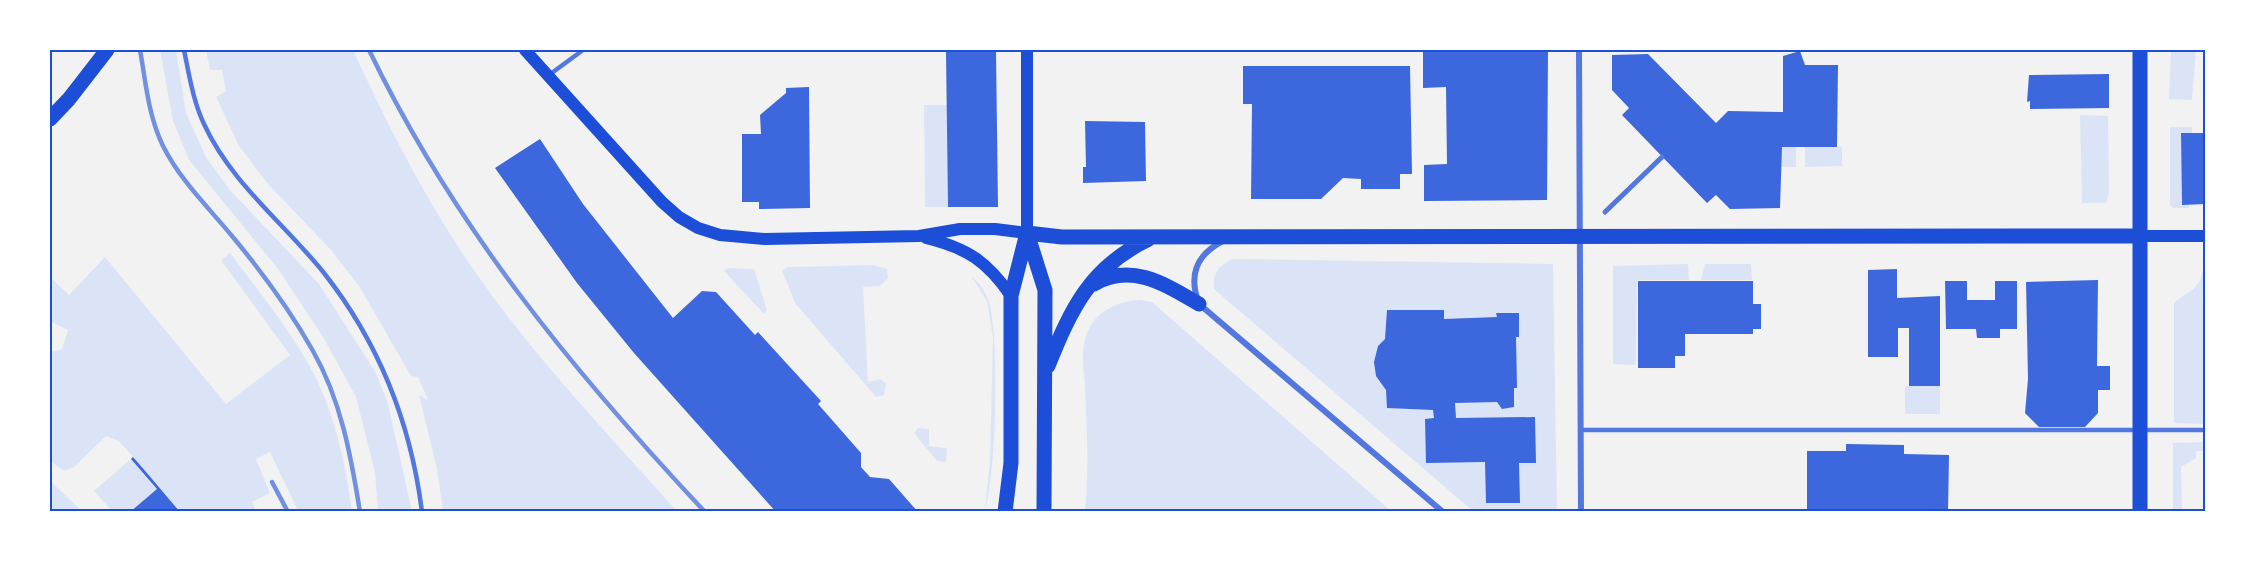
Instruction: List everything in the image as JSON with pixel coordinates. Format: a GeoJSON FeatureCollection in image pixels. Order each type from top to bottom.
{"type":"FeatureCollection","features":[{"type":"Feature","properties":{"kind":"main road"},"geometry":{"type":"LineString","coordinates":[[50,119],[69,99],[107,50]]}},
{"type":"Feature","properties":{"kind":"main road"},"geometry":{"type":"LineString","coordinates":[[525,50],[662,202],[698,228],[720,236],[743,238],[919,236],[960,229],[994,228],[1062,237],[2205,236]]}},
{"type":"Feature","properties":{"kind":"main road"},"geometry":{"type":"LineString","coordinates":[[1005,512],[1011,463],[1011,296],[1027,233],[1027,50]]}},
{"type":"Feature","properties":{"kind":"main road"},"geometry":{"type":"LineString","coordinates":[[2140,50],[2140,512]]}},
{"type":"Feature","properties":{"kind":"main road"},"geometry":{"type":"LineString","coordinates":[[1027,233],[1045,290],[1044,512]]}},
{"type":"Feature","properties":{"kind":"main road"},"geometry":{"type":"LineString","coordinates":[[919,236],[958,246],[968,252],[987,266],[1011,296]]}},
{"type":"Feature","properties":{"kind":"main road"},"geometry":{"type":"LineString","coordinates":[[1045,373],[1065,324],[1086,288],[1115,259],[1155,237]]}},
{"type":"Feature","properties":{"kind":"main road"},"geometry":{"type":"LineString","coordinates":[[1086,288],[1102,279],[1130,274],[1163,283],[1199,304]]}},
{"type":"Feature","properties":{"kind":"street"},"geometry":{"type":"LineString","coordinates":[[1579,50],[1582,235],[1581,512]]}},
{"type":"Feature","properties":{"kind":"street"},"geometry":{"type":"LineString","coordinates":[[1605,212],[1662,157]]}},
{"type":"Feature","properties":{"kind":"street"},"geometry":{"type":"LineString","coordinates":[[1233,236],[1210,249],[1195,269],[1193,280],[1199,304],[1443,512]]}},
{"type":"Feature","properties":{"kind":"lane"},"geometry":{"type":"LineString","coordinates":[[184,50],[204,124],[219,151],[254,196],[324,273],[374,351],[387,376],[407,432],[422,512]]}},
{"type":"Feature","properties":{"kind":"lane"},"geometry":{"type":"LineString","coordinates":[[547,77],[583,50]]}},
{"type":"Feature","properties":{"kind":"lane"},"geometry":{"type":"LineString","coordinates":[[1581,430],[2205,430]]}},
{"type":"Feature","properties":{"kind":"shaded area"},"geometry":{"type":"Polygon","coordinates":[[[160,50],[176,50],[186,113],[206,157],[229,189],[319,284],[376,373],[388,404],[412,511],[378,511],[375,473],[356,397],[323,337],[278,269],[189,160],[173,121],[160,50]]]}},
{"type":"Feature","properties":{"kind":"shaded area"},"geometry":{"type":"Polygon","coordinates":[[[206,50],[353,50],[410,166],[442,222],[478,276],[549,367],[677,511],[443,511],[437,469],[419,395],[428,400],[418,377],[411,376],[359,286],[331,250],[268,184],[239,146],[216,97],[226,91],[222,70],[210,70],[206,50]]]}},
{"type":"Feature","properties":{"kind":"shaded area"},"geometry":{"type":"Polygon","coordinates":[[[2171,50],[2196,50],[2192,100],[2169,99],[2171,50]]]}},
{"type":"Feature","properties":{"kind":"shaded area"},"geometry":{"type":"Polygon","coordinates":[[[924,105],[947,105],[948,207],[925,207],[924,105]]]}},
{"type":"Feature","properties":{"kind":"shaded area"},"geometry":{"type":"Polygon","coordinates":[[[2080,115],[2108,116],[2109,193],[2106,203],[2082,203],[2080,115]]]}},
{"type":"Feature","properties":{"kind":"shaded area"},"geometry":{"type":"Polygon","coordinates":[[[2170,127],[2192,127],[2192,133],[2181,134],[2182,204],[2189,205],[2189,208],[2173,208],[2170,205],[2170,127]]]}},
{"type":"Feature","properties":{"kind":"shaded area"},"geometry":{"type":"Polygon","coordinates":[[[1782,147],[1796,147],[1796,167],[1781,167],[1782,147]]]}},
{"type":"Feature","properties":{"kind":"shaded area"},"geometry":{"type":"Polygon","coordinates":[[[1805,147],[1842,147],[1842,166],[1805,167],[1805,147]]]}},
{"type":"Feature","properties":{"kind":"shaded area"},"geometry":{"type":"Polygon","coordinates":[[[230,253],[287,329],[316,378],[339,443],[352,511],[298,511],[270,452],[256,459],[270,493],[252,502],[256,511],[112,511],[94,491],[133,457],[119,441],[106,436],[74,467],[64,471],[50,461],[50,362],[52,352],[62,349],[68,330],[50,321],[50,277],[69,295],[105,257],[226,404],[290,355],[221,260],[230,253]]]}},
{"type":"Feature","properties":{"kind":"shaded area"},"geometry":{"type":"Polygon","coordinates":[[[1232,259],[1553,264],[1557,511],[1473,511],[1214,289],[1217,271],[1232,259]]]}},
{"type":"Feature","properties":{"kind":"shaded area"},"geometry":{"type":"Polygon","coordinates":[[[1688,264],[1689,280],[1637,280],[1636,365],[1613,364],[1613,266],[1688,264]]]}},
{"type":"Feature","properties":{"kind":"shaded area"},"geometry":{"type":"Polygon","coordinates":[[[1705,264],[1751,264],[1752,280],[1701,280],[1705,264]]]}},
{"type":"Feature","properties":{"kind":"shaded area"},"geometry":{"type":"Polygon","coordinates":[[[873,265],[887,269],[888,278],[880,286],[863,287],[868,382],[881,379],[886,384],[884,395],[876,397],[795,303],[782,270],[789,267],[873,265]]]}},
{"type":"Feature","properties":{"kind":"shaded area"},"geometry":{"type":"Polygon","coordinates":[[[728,268],[754,269],[767,310],[764,314],[724,271],[728,268]]]}},
{"type":"Feature","properties":{"kind":"shaded area"},"geometry":{"type":"Polygon","coordinates":[[[2203,268],[2206,268],[2205,424],[2174,423],[2174,303],[2196,286],[2203,268]]]}},
{"type":"Feature","properties":{"kind":"shaded area"},"geometry":{"type":"Polygon","coordinates":[[[971,276],[982,288],[989,302],[995,346],[994,438],[985,511],[990,461],[993,338],[987,301],[971,276]]]}},
{"type":"Feature","properties":{"kind":"shaded area"},"geometry":{"type":"Polygon","coordinates":[[[1140,300],[1152,302],[1391,511],[1085,511],[1087,451],[1083,356],[1086,334],[1091,325],[1104,312],[1121,303],[1140,300]]]}},
{"type":"Feature","properties":{"kind":"shaded area"},"geometry":{"type":"Polygon","coordinates":[[[1905,386],[1940,386],[1940,414],[1905,414],[1905,386]]]}},
{"type":"Feature","properties":{"kind":"shaded area"},"geometry":{"type":"Polygon","coordinates":[[[918,428],[929,429],[929,446],[947,448],[946,462],[937,461],[914,433],[918,428]]]}},
{"type":"Feature","properties":{"kind":"shaded area"},"geometry":{"type":"Polygon","coordinates":[[[2205,442],[2205,451],[2196,451],[2196,458],[2181,467],[2182,511],[2173,511],[2173,443],[2205,442]]]}},
{"type":"Feature","properties":{"kind":"shaded area"},"geometry":{"type":"Polygon","coordinates":[[[50,481],[82,511],[50,511],[50,481]]]}},
{"type":"Feature","properties":{"kind":"building"},"geometry":{"type":"Polygon","coordinates":[[[1548,50],[1547,200],[1424,201],[1424,165],[1447,164],[1446,87],[1423,88],[1423,52],[1548,50]]]}},
{"type":"Feature","properties":{"kind":"building"},"geometry":{"type":"Polygon","coordinates":[[[1800,51],[1805,65],[1838,65],[1837,147],[1782,147],[1780,208],[1730,209],[1716,195],[1707,203],[1622,115],[1629,108],[1612,90],[1612,55],[1648,54],[1716,123],[1728,111],[1783,112],[1783,56],[1800,51]]]}},
{"type":"Feature","properties":{"kind":"building"},"geometry":{"type":"Polygon","coordinates":[[[946,52],[996,52],[998,207],[948,207],[946,52]]]}},
{"type":"Feature","properties":{"kind":"building"},"geometry":{"type":"Polygon","coordinates":[[[1243,66],[1410,66],[1412,174],[1400,174],[1400,189],[1361,189],[1361,179],[1343,178],[1321,199],[1251,199],[1252,104],[1243,104],[1243,66]]]}},
{"type":"Feature","properties":{"kind":"building"},"geometry":{"type":"Polygon","coordinates":[[[2109,74],[2109,108],[2030,109],[2030,101],[2027,102],[2029,75],[2109,74]]]}},
{"type":"Feature","properties":{"kind":"building"},"geometry":{"type":"Polygon","coordinates":[[[809,87],[810,208],[759,209],[759,202],[742,202],[742,134],[761,134],[760,115],[786,93],[786,88],[809,87]]]}},
{"type":"Feature","properties":{"kind":"building"},"geometry":{"type":"Polygon","coordinates":[[[1085,121],[1145,122],[1146,181],[1083,183],[1083,167],[1086,167],[1085,121]]]}},
{"type":"Feature","properties":{"kind":"building"},"geometry":{"type":"Polygon","coordinates":[[[2181,133],[2206,133],[2206,204],[2182,205],[2181,133]]]}},
{"type":"Feature","properties":{"kind":"building"},"geometry":{"type":"Polygon","coordinates":[[[540,139],[583,204],[673,318],[702,291],[716,292],[755,335],[758,332],[821,401],[818,404],[861,453],[861,467],[870,477],[889,479],[918,512],[776,512],[634,353],[577,283],[495,168],[540,139]]]}},
{"type":"Feature","properties":{"kind":"building"},"geometry":{"type":"Polygon","coordinates":[[[1897,269],[1897,298],[1940,296],[1940,386],[1909,386],[1909,328],[1898,328],[1898,357],[1868,357],[1868,270],[1897,269]]]}},
{"type":"Feature","properties":{"kind":"building"},"geometry":{"type":"Polygon","coordinates":[[[2098,280],[2097,366],[2110,366],[2110,390],[2098,390],[2098,413],[2085,427],[2039,427],[2025,413],[2028,379],[2026,282],[2098,280]]]}},
{"type":"Feature","properties":{"kind":"building"},"geometry":{"type":"Polygon","coordinates":[[[1638,281],[1753,281],[1753,304],[1761,304],[1761,329],[1753,329],[1753,334],[1685,334],[1685,356],[1675,356],[1675,368],[1638,368],[1638,281]]]}},
{"type":"Feature","properties":{"kind":"building"},"geometry":{"type":"Polygon","coordinates":[[[1945,281],[1967,281],[1967,300],[1995,300],[1995,281],[2017,281],[2017,329],[2000,329],[2000,338],[1977,338],[1976,329],[1946,329],[1945,281]]]}},
{"type":"Feature","properties":{"kind":"building"},"geometry":{"type":"Polygon","coordinates":[[[1387,310],[1444,310],[1444,319],[1497,317],[1496,313],[1519,313],[1519,337],[1516,337],[1517,388],[1514,388],[1514,407],[1502,409],[1497,402],[1455,403],[1456,418],[1535,417],[1536,463],[1519,463],[1520,503],[1486,503],[1485,462],[1426,463],[1425,419],[1434,418],[1433,410],[1387,408],[1386,390],[1376,376],[1374,362],[1378,346],[1385,339],[1387,310]]]}},
{"type":"Feature","properties":{"kind":"building"},"geometry":{"type":"Polygon","coordinates":[[[1846,444],[1904,445],[1904,454],[1949,455],[1948,512],[1807,512],[1807,451],[1846,451],[1846,444]]]}},
{"type":"Feature","properties":{"kind":"building"},"geometry":{"type":"Polygon","coordinates":[[[133,457],[180,512],[130,512],[157,489],[131,459],[133,457]]]}},
{"type":"Feature","properties":{"kind":"railway"},"geometry":{"type":"LineString","coordinates":[[140,50],[148,99],[163,146],[186,182],[275,292],[295,321],[323,370],[344,429],[360,512]]}},
{"type":"Feature","properties":{"kind":"railway"},"geometry":{"type":"LineString","coordinates":[[369,50],[402,115],[439,176],[519,294],[608,405],[705,512]]}},
{"type":"Feature","properties":{"kind":"railway"},"geometry":{"type":"LineString","coordinates":[[272,482],[288,512]]}}]}
